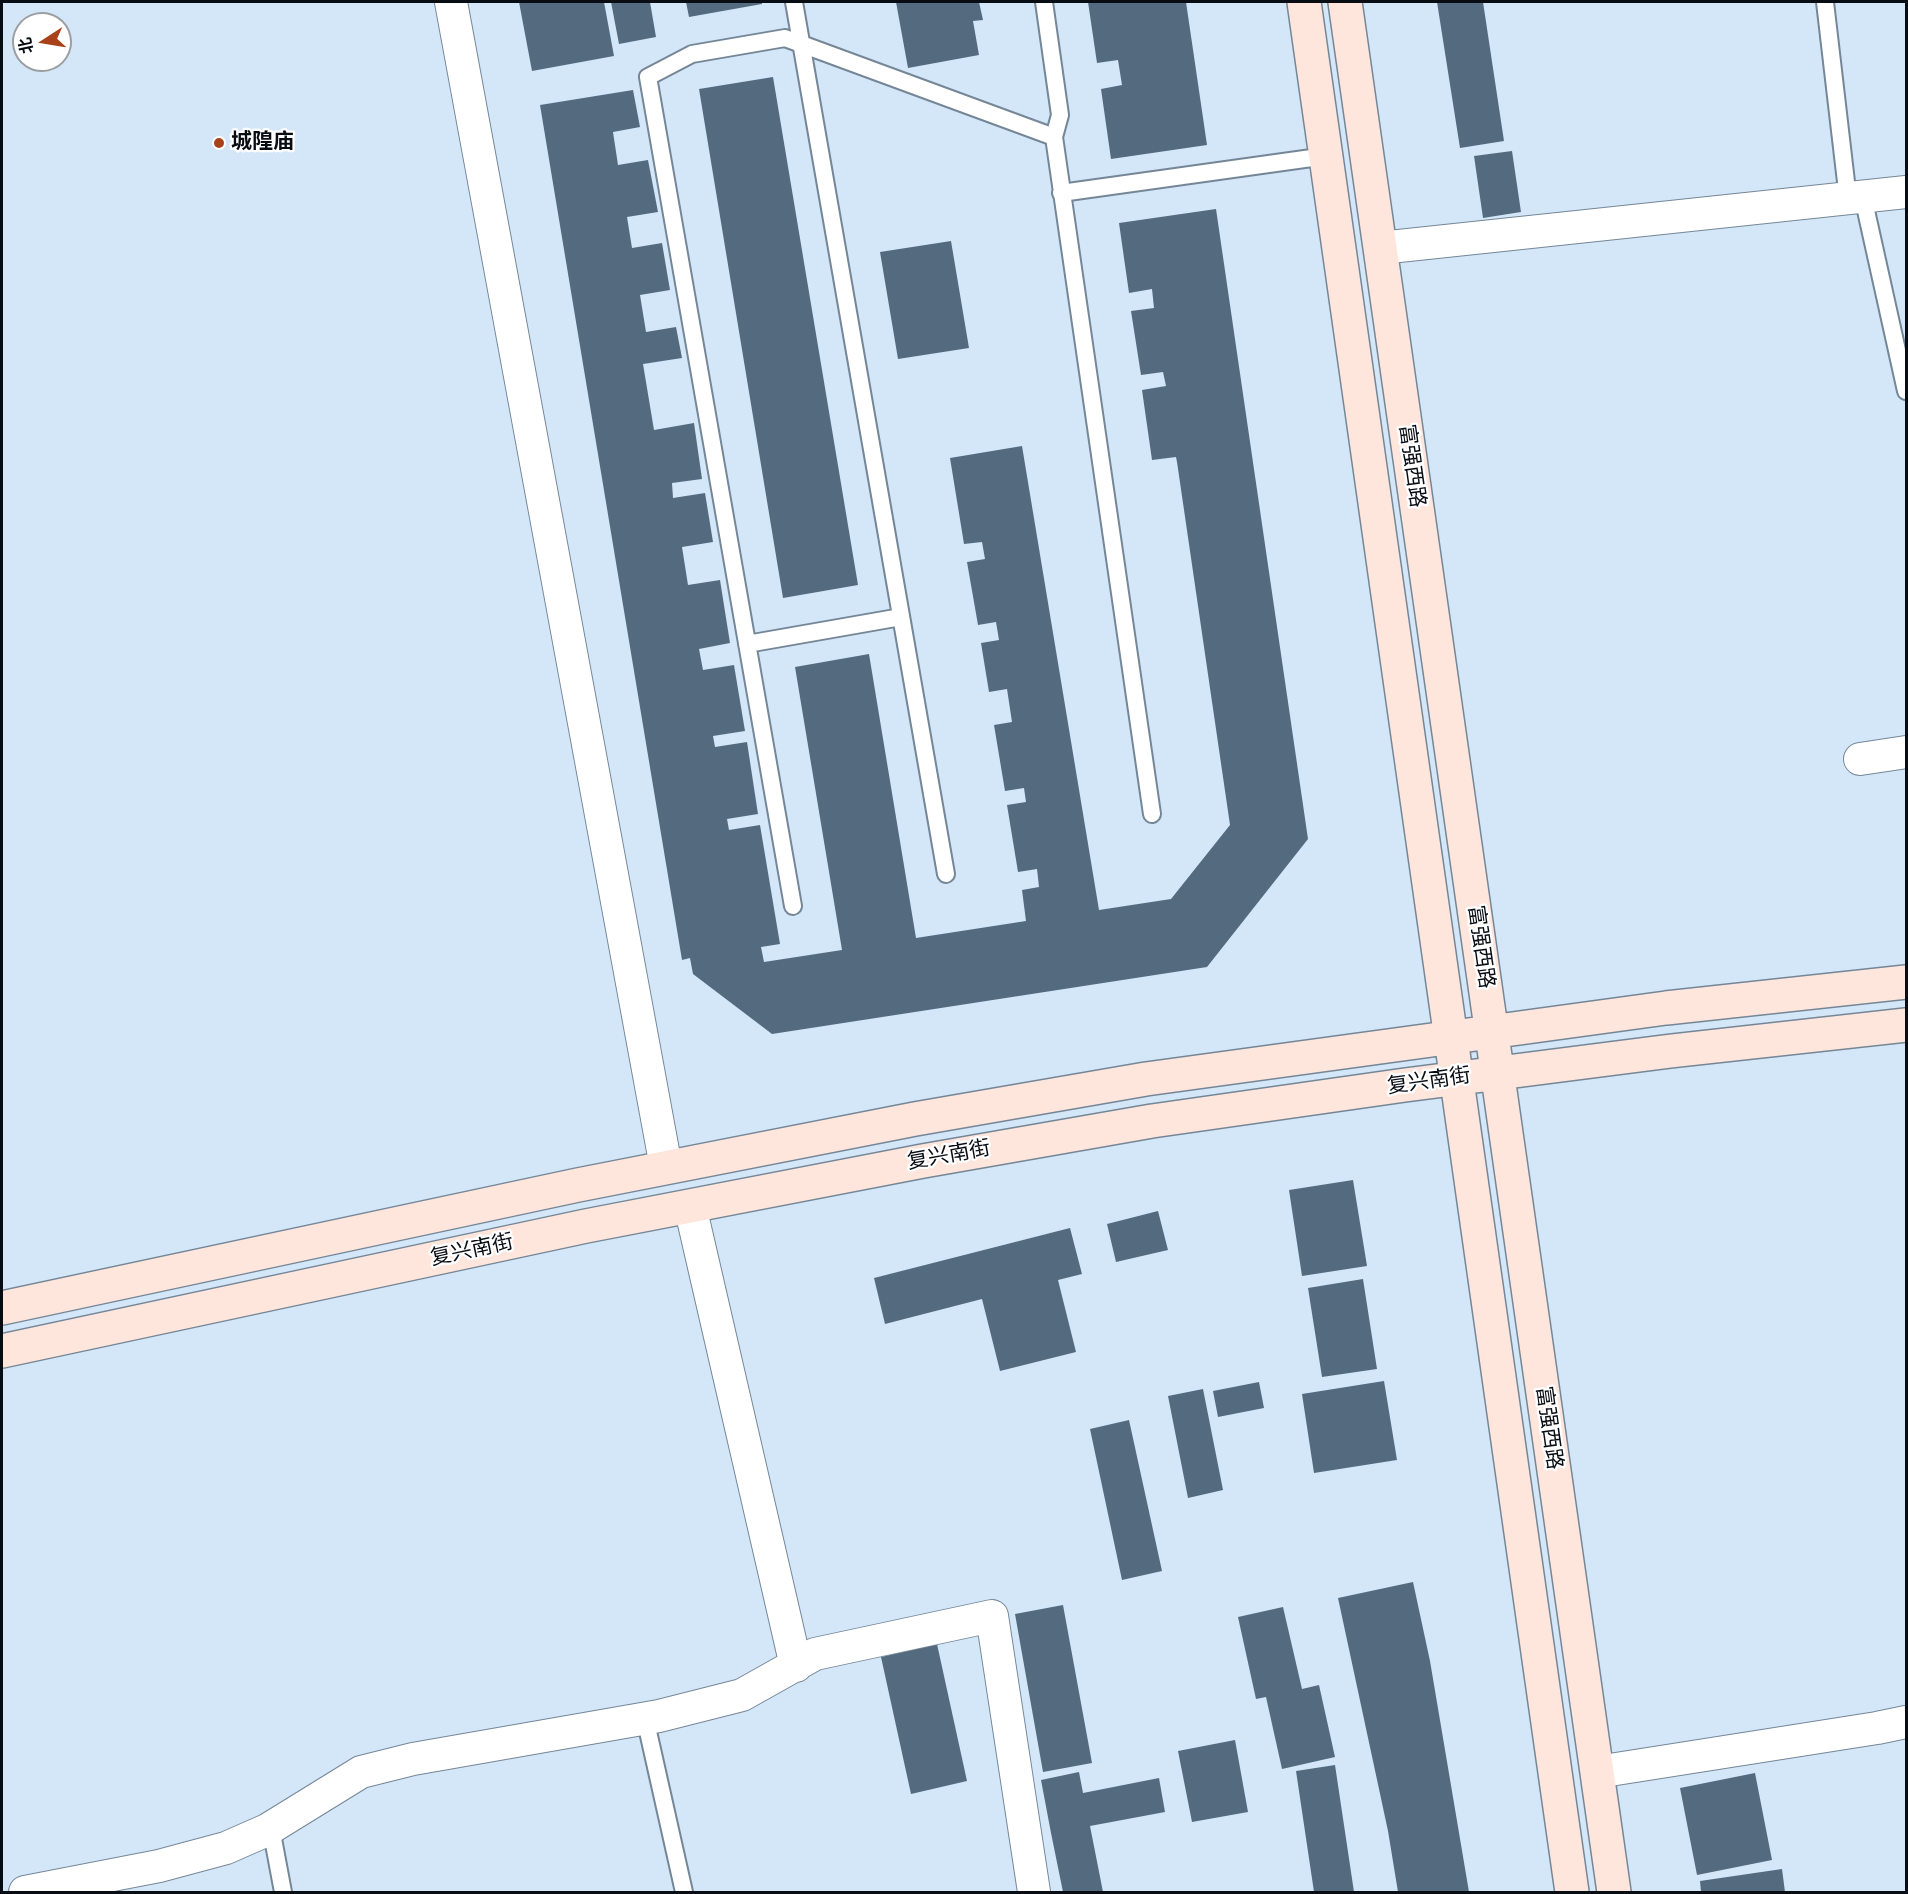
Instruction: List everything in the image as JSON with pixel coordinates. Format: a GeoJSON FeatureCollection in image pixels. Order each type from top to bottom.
{"type":"FeatureCollection","features":[{"type":"Feature","properties":{"kind":"main road","name":"富强西路"},"geometry":{"type":"LineString","coordinates":[[1304,2],[1572,1893]]}},
{"type":"Feature","properties":{"kind":"main road","name":"富强西路"},"geometry":{"type":"LineString","coordinates":[[1345,2],[1614,1893]]}},
{"type":"Feature","properties":{"kind":"main road","name":"复兴南街"},"geometry":{"type":"LineString","coordinates":[[2,1308],[666,1167],[915,1119],[1146,1079],[1666,1008],[1906,982]]}},
{"type":"Feature","properties":{"kind":"main road","name":"复兴南街"},"geometry":{"type":"LineString","coordinates":[[2,1351],[574,1229],[923,1161],[1152,1121],[1457,1078],[1906,1024]]}},
{"type":"Feature","properties":{"kind":"street"},"geometry":{"type":"LineString","coordinates":[[451,2],[666,1167]]}},
{"type":"Feature","properties":{"kind":"street"},"geometry":{"type":"LineString","coordinates":[[1380,248],[1906,192]]}},
{"type":"Feature","properties":{"kind":"street"},"geometry":{"type":"LineString","coordinates":[[1860,759],[1906,752]]}},
{"type":"Feature","properties":{"kind":"street"},"geometry":{"type":"LineString","coordinates":[[690,1206],[796,1666]]}},
{"type":"Feature","properties":{"kind":"street"},"geometry":{"type":"LineString","coordinates":[[25,1893],[159,1866],[226,1848],[271,1828],[361,1772],[413,1759],[645,1718],[742,1695],[815,1654],[992,1616],[1034,1893]]}},
{"type":"Feature","properties":{"kind":"street"},"geometry":{"type":"LineString","coordinates":[[1597,1772],[1906,1722]]}},
{"type":"Feature","properties":{"kind":"lane"},"geometry":{"type":"LineString","coordinates":[[794,2],[946,874]]}},
{"type":"Feature","properties":{"kind":"lane"},"geometry":{"type":"LineString","coordinates":[[1044,2],[1060,115],[1054,137],[1061,193],[1152,814]]}},
{"type":"Feature","properties":{"kind":"lane"},"geometry":{"type":"LineString","coordinates":[[1825,2],[1855,198],[1906,391]]}},
{"type":"Feature","properties":{"kind":"lane"},"geometry":{"type":"LineString","coordinates":[[793,906],[648,77],[692,54],[785,38],[1054,137]]}},
{"type":"Feature","properties":{"kind":"lane"},"geometry":{"type":"LineString","coordinates":[[1061,193],[1326,156]]}},
{"type":"Feature","properties":{"kind":"lane"},"geometry":{"type":"LineString","coordinates":[[747,644],[901,617]]}},
{"type":"Feature","properties":{"kind":"lane"},"geometry":{"type":"LineString","coordinates":[[645,1718],[684,1893]]}},
{"type":"Feature","properties":{"kind":"lane"},"geometry":{"type":"LineString","coordinates":[[271,1828],[283,1893]]}},
{"type":"Feature","properties":{"kind":"building"},"geometry":{"type":"Polygon","coordinates":[[[519,2],[604,2],[614,56],[532,71],[519,2]]]}},
{"type":"Feature","properties":{"kind":"building"},"geometry":{"type":"Polygon","coordinates":[[[611,2],[650,2],[656,37],[619,44],[611,2]]]}},
{"type":"Feature","properties":{"kind":"building"},"geometry":{"type":"Polygon","coordinates":[[[686,2],[762,2],[762,4],[689,17],[686,2]]]}},
{"type":"Feature","properties":{"kind":"building"},"geometry":{"type":"Polygon","coordinates":[[[896,2],[979,2],[983,20],[973,21],[979,55],[908,68],[896,2]]]}},
{"type":"Feature","properties":{"kind":"building"},"geometry":{"type":"Polygon","coordinates":[[[1088,2],[1186,2],[1207,145],[1111,159],[1101,89],[1122,85],[1118,60],[1097,63],[1088,2]]]}},
{"type":"Feature","properties":{"kind":"building"},"geometry":{"type":"Polygon","coordinates":[[[1437,2],[1483,2],[1504,141],[1460,148],[1437,2]]]}},
{"type":"Feature","properties":{"kind":"building"},"geometry":{"type":"Polygon","coordinates":[[[773,77],[858,585],[783,598],[699,89],[773,77]]]}},
{"type":"Feature","properties":{"kind":"building"},"geometry":{"type":"Polygon","coordinates":[[[633,90],[640,127],[613,132],[618,165],[648,160],[658,212],[627,217],[632,248],[662,243],[670,290],[640,295],[646,332],[676,327],[682,358],[643,364],[654,430],[694,423],[702,479],[672,483],[673,498],[705,493],[713,542],[682,547],[688,585],[720,580],[730,643],[699,649],[703,670],[734,665],[745,731],[713,736],[715,747],[747,742],[758,814],[727,819],[729,830],[760,825],[780,944],[761,947],[764,962],[842,950],[795,667],[869,654],[916,938],[1026,921],[1022,890],[1039,887],[1037,869],[1018,872],[1007,805],[1026,802],[1024,788],[1005,791],[994,725],[1012,722],[1007,689],[989,692],[981,643],[999,640],[996,622],[978,625],[967,562],[985,559],[982,542],[964,544],[950,458],[1022,446],[1099,910],[1171,899],[1230,825],[1176,457],[1152,460],[1142,390],[1166,386],[1163,372],[1141,375],[1131,311],[1154,308],[1152,289],[1129,293],[1119,223],[1216,209],[1308,839],[1207,967],[772,1034],[693,974],[690,958],[682,960],[540,105],[633,90]]]}},
{"type":"Feature","properties":{"kind":"building"},"geometry":{"type":"Polygon","coordinates":[[[1512,151],[1521,212],[1483,218],[1474,156],[1512,151]]]}},
{"type":"Feature","properties":{"kind":"building"},"geometry":{"type":"Polygon","coordinates":[[[951,241],[969,348],[898,359],[880,252],[951,241]]]}},
{"type":"Feature","properties":{"kind":"building"},"geometry":{"type":"Polygon","coordinates":[[[1353,1180],[1367,1266],[1302,1276],[1289,1190],[1353,1180]]]}},
{"type":"Feature","properties":{"kind":"building"},"geometry":{"type":"Polygon","coordinates":[[[1158,1211],[1168,1250],[1116,1262],[1107,1224],[1158,1211]]]}},
{"type":"Feature","properties":{"kind":"building"},"geometry":{"type":"Polygon","coordinates":[[[1070,1228],[1082,1274],[1058,1280],[1076,1352],[1000,1371],[982,1299],[885,1324],[874,1278],[1070,1228]]]}},
{"type":"Feature","properties":{"kind":"building"},"geometry":{"type":"Polygon","coordinates":[[[1363,1279],[1377,1369],[1322,1377],[1308,1288],[1363,1279]]]}},
{"type":"Feature","properties":{"kind":"building"},"geometry":{"type":"Polygon","coordinates":[[[1384,1381],[1397,1460],[1314,1473],[1302,1394],[1384,1381]]]}},
{"type":"Feature","properties":{"kind":"building"},"geometry":{"type":"Polygon","coordinates":[[[1259,1382],[1264,1408],[1218,1417],[1213,1391],[1259,1382]]]}},
{"type":"Feature","properties":{"kind":"building"},"geometry":{"type":"Polygon","coordinates":[[[1203,1389],[1223,1490],[1188,1498],[1168,1396],[1203,1389]]]}},
{"type":"Feature","properties":{"kind":"building"},"geometry":{"type":"Polygon","coordinates":[[[1129,1420],[1162,1571],[1122,1580],[1090,1429],[1129,1420]]]}},
{"type":"Feature","properties":{"kind":"building"},"geometry":{"type":"Polygon","coordinates":[[[1413,1582],[1430,1661],[1469,1892],[1398,1892],[1388,1831],[1338,1598],[1413,1582]]]}},
{"type":"Feature","properties":{"kind":"building"},"geometry":{"type":"Polygon","coordinates":[[[1063,1605],[1092,1763],[1043,1772],[1015,1614],[1063,1605]]]}},
{"type":"Feature","properties":{"kind":"building"},"geometry":{"type":"Polygon","coordinates":[[[1283,1607],[1302,1689],[1319,1685],[1335,1757],[1282,1769],[1266,1697],[1256,1699],[1238,1617],[1283,1607]]]}},
{"type":"Feature","properties":{"kind":"building"},"geometry":{"type":"Polygon","coordinates":[[[937,1644],[967,1781],[911,1794],[881,1657],[937,1644]]]}},
{"type":"Feature","properties":{"kind":"building"},"geometry":{"type":"Polygon","coordinates":[[[1235,1740],[1248,1812],[1192,1822],[1178,1751],[1235,1740]]]}},
{"type":"Feature","properties":{"kind":"building"},"geometry":{"type":"Polygon","coordinates":[[[1335,1765],[1354,1892],[1314,1892],[1296,1771],[1335,1765]]]}},
{"type":"Feature","properties":{"kind":"building"},"geometry":{"type":"Polygon","coordinates":[[[1079,1772],[1083,1793],[1159,1778],[1165,1812],[1090,1826],[1103,1892],[1063,1892],[1051,1833],[1041,1780],[1079,1772]]]}},
{"type":"Feature","properties":{"kind":"building"},"geometry":{"type":"Polygon","coordinates":[[[1755,1773],[1772,1860],[1697,1875],[1680,1788],[1755,1773]]]}},
{"type":"Feature","properties":{"kind":"building"},"geometry":{"type":"Polygon","coordinates":[[[1782,1869],[1785,1892],[1701,1892],[1700,1881],[1782,1869]]]}},
{"type":"Feature","properties":{"kind":"place","name":"城隍庙"},"geometry":{"type":"Point","coordinates":[219,143]}}]}
